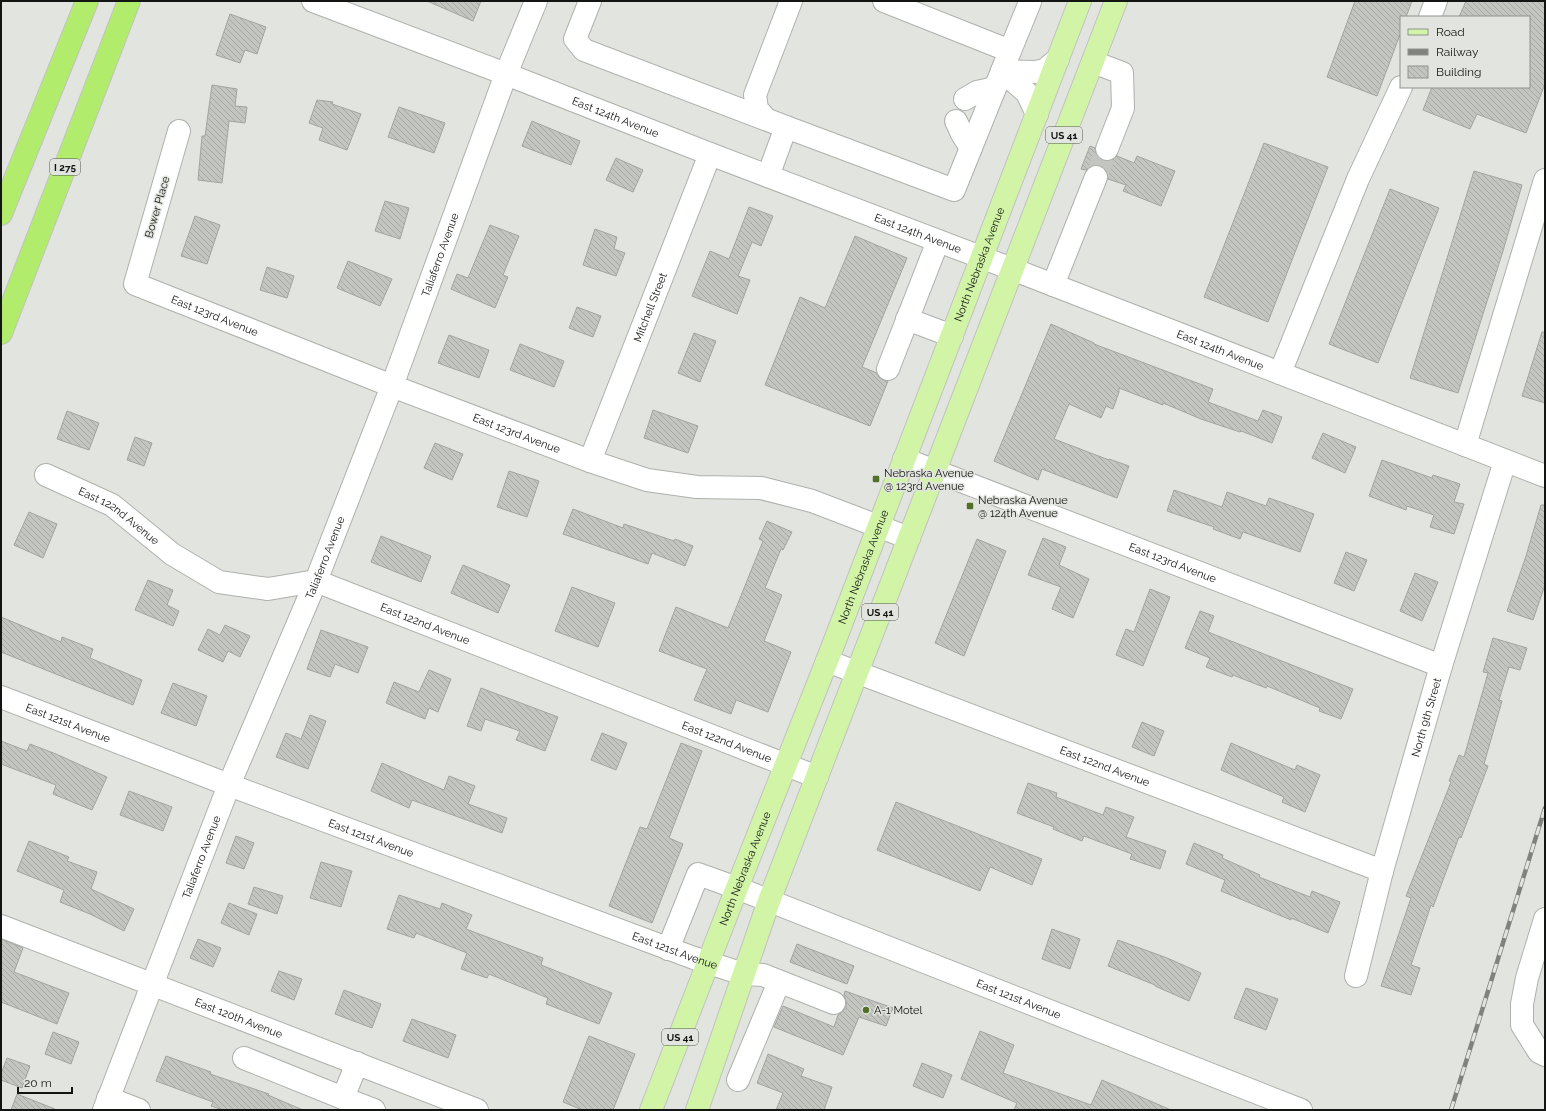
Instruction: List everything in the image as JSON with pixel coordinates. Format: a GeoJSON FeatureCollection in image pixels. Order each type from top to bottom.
{"type":"FeatureCollection","features":[{"type":"Feature","properties":{"kind":"highway"},"geometry":{"type":"LineString","coordinates":[[1,214],[87,1]]}},
{"type":"Feature","properties":{"kind":"highway","name":"I 275"},"geometry":{"type":"LineString","coordinates":[[1,333],[129,1]]}},
{"type":"Feature","properties":{"kind":"main road","name":"North Nebraska Avenue"},"geometry":{"type":"LineString","coordinates":[[651,1110],[737,888],[787,765],[1080,1]]}},
{"type":"Feature","properties":{"kind":"main road","name":"US 41"},"geometry":{"type":"LineString","coordinates":[[697,1110],[769,901],[856,672],[1116,1]]}},
{"type":"Feature","properties":{"kind":"street","name":"East 124th Avenue"},"geometry":{"type":"LineString","coordinates":[[313,1],[1012,269],[1545,476]]}},
{"type":"Feature","properties":{"kind":"street","name":"Taliaferro Avenue"},"geometry":{"type":"LineString","coordinates":[[106,1104],[229,785],[316,581],[392,386],[506,74],[536,1]]}},
{"type":"Feature","properties":{"kind":"street"},"geometry":{"type":"LineString","coordinates":[[590,1],[575,39],[584,50],[954,190],[1030,2],[1028,1]]}},
{"type":"Feature","properties":{"kind":"street"},"geometry":{"type":"LineString","coordinates":[[766,119],[757,108],[755,95],[791,1]]}},
{"type":"Feature","properties":{"kind":"street"},"geometry":{"type":"LineString","coordinates":[[884,1],[1010,50]]}},
{"type":"Feature","properties":{"kind":"street"},"geometry":{"type":"LineString","coordinates":[[1430,16],[1436,1]]}},
{"type":"Feature","properties":{"kind":"street"},"geometry":{"type":"LineString","coordinates":[[965,99],[999,79],[1045,70],[1058,59]]}},
{"type":"Feature","properties":{"kind":"street"},"geometry":{"type":"LineString","coordinates":[[1093,62],[1122,73],[1123,108],[1107,149]]}},
{"type":"Feature","properties":{"kind":"street"},"geometry":{"type":"LineString","coordinates":[[999,79],[1027,93],[1037,114]]}},
{"type":"Feature","properties":{"kind":"street"},"geometry":{"type":"LineString","coordinates":[[1280,374],[1358,179],[1401,88]]}},
{"type":"Feature","properties":{"kind":"street"},"geometry":{"type":"LineString","coordinates":[[956,121],[971,148]]}},
{"type":"Feature","properties":{"kind":"street"},"geometry":{"type":"LineString","coordinates":[[768,176],[786,127]]}},
{"type":"Feature","properties":{"kind":"street","name":"Bower Place"},"geometry":{"type":"LineString","coordinates":[[135,284],[179,131]]}},
{"type":"Feature","properties":{"kind":"street","name":"Mitchell Street"},"geometry":{"type":"LineString","coordinates":[[590,461],[710,154]]}},
{"type":"Feature","properties":{"kind":"street"},"geometry":{"type":"LineString","coordinates":[[1053,285],[1096,177]]}},
{"type":"Feature","properties":{"kind":"street"},"geometry":{"type":"LineString","coordinates":[[1465,445],[1545,180]]}},
{"type":"Feature","properties":{"kind":"street"},"geometry":{"type":"LineString","coordinates":[[888,369],[938,241]]}},
{"type":"Feature","properties":{"kind":"street","name":"East 123rd Avenue"},"geometry":{"type":"LineString","coordinates":[[135,284],[392,386],[590,461],[647,480],[697,487],[761,488],[812,501],[909,538]]}},
{"type":"Feature","properties":{"kind":"street"},"geometry":{"type":"LineString","coordinates":[[908,319],[952,336]]}},
{"type":"Feature","properties":{"kind":"street","name":"East 123rd Avenue"},"geometry":{"type":"LineString","coordinates":[[904,459],[1441,666]]}},
{"type":"Feature","properties":{"kind":"street","name":"North 9th Street"},"geometry":{"type":"LineString","coordinates":[[1356,976],[1382,871],[1441,666],[1505,461]]}},
{"type":"Feature","properties":{"kind":"street","name":"East 122nd Avenue"},"geometry":{"type":"LineString","coordinates":[[46,475],[112,505],[172,554],[219,582],[268,589],[316,581],[817,777]]}},
{"type":"Feature","properties":{"kind":"street","name":"East 122nd Avenue"},"geometry":{"type":"LineString","coordinates":[[827,661],[1382,871]]}},
{"type":"Feature","properties":{"kind":"street","name":"East 121st Avenue"},"geometry":{"type":"LineString","coordinates":[[1,697],[229,785],[708,964],[743,974],[763,975],[834,1003]]}},
{"type":"Feature","properties":{"kind":"street","name":"East 121st Avenue"},"geometry":{"type":"LineString","coordinates":[[668,949],[698,874],[1301,1110]]}},
{"type":"Feature","properties":{"kind":"street"},"geometry":{"type":"LineString","coordinates":[[1542,1053],[1522,1025],[1522,1004],[1527,978],[1545,919]]}},
{"type":"Feature","properties":{"kind":"street","name":"East 120th Avenue"},"geometry":{"type":"LineString","coordinates":[[1,926],[477,1110]]}},
{"type":"Feature","properties":{"kind":"street"},"geometry":{"type":"LineString","coordinates":[[738,1080],[780,982]]}},
{"type":"Feature","properties":{"kind":"street"},"geometry":{"type":"LineString","coordinates":[[244,1058],[374,1110]]}},
{"type":"Feature","properties":{"kind":"street"},"geometry":{"type":"LineString","coordinates":[[344,1098],[356,1063]]}},
{"type":"Feature","properties":{"kind":"street"},"geometry":{"type":"LineString","coordinates":[[106,1104],[139,1110]]}},
{"type":"Feature","properties":{"kind":"building"},"geometry":{"type":"Polygon","coordinates":[[[427,1],[481,1],[473,21],[427,1]]]}},
{"type":"Feature","properties":{"kind":"building"},"geometry":{"type":"Polygon","coordinates":[[[1355,1],[1412,1],[1406,16],[1400,16],[1400,35],[1377,96],[1327,77],[1355,1]]]}},
{"type":"Feature","properties":{"kind":"building"},"geometry":{"type":"Polygon","coordinates":[[[1466,1],[1545,1],[1545,84],[1526,133],[1477,114],[1470,129],[1423,110],[1432,88],[1530,88],[1530,16],[1459,16],[1466,1]]]}},
{"type":"Feature","properties":{"kind":"building"},"geometry":{"type":"Polygon","coordinates":[[[230,14],[266,27],[257,54],[245,50],[240,63],[216,55],[230,14]]]}},
{"type":"Feature","properties":{"kind":"building"},"geometry":{"type":"Polygon","coordinates":[[[212,85],[237,89],[235,106],[247,107],[245,123],[229,121],[222,183],[198,180],[202,136],[205,136],[212,85]]]}},
{"type":"Feature","properties":{"kind":"building"},"geometry":{"type":"Polygon","coordinates":[[[317,100],[333,102],[332,104],[361,114],[347,150],[319,140],[323,128],[309,123],[317,100]]]}},
{"type":"Feature","properties":{"kind":"building"},"geometry":{"type":"Polygon","coordinates":[[[399,107],[445,123],[434,153],[388,137],[399,107]]]}},
{"type":"Feature","properties":{"kind":"building"},"geometry":{"type":"Polygon","coordinates":[[[532,121],[580,141],[571,165],[522,146],[532,121]]]}},
{"type":"Feature","properties":{"kind":"building"},"geometry":{"type":"Polygon","coordinates":[[[1264,143],[1328,167],[1268,322],[1204,297],[1264,143]]]}},
{"type":"Feature","properties":{"kind":"building"},"geometry":{"type":"Polygon","coordinates":[[[1090,146],[1095,148],[1097,156],[1103,161],[1109,161],[1117,156],[1134,163],[1137,156],[1175,171],[1161,206],[1123,191],[1126,185],[1108,179],[1106,170],[1101,166],[1094,165],[1086,170],[1081,169],[1090,146]]]}},
{"type":"Feature","properties":{"kind":"building"},"geometry":{"type":"Polygon","coordinates":[[[616,158],[643,170],[633,192],[606,180],[616,158]]]}},
{"type":"Feature","properties":{"kind":"building"},"geometry":{"type":"Polygon","coordinates":[[[1474,171],[1522,185],[1503,251],[1458,393],[1410,378],[1474,171]]]}},
{"type":"Feature","properties":{"kind":"building"},"geometry":{"type":"Polygon","coordinates":[[[1390,189],[1439,208],[1378,363],[1329,344],[1390,189]]]}},
{"type":"Feature","properties":{"kind":"building"},"geometry":{"type":"Polygon","coordinates":[[[385,201],[409,208],[400,239],[375,231],[385,201]]]}},
{"type":"Feature","properties":{"kind":"building"},"geometry":{"type":"Polygon","coordinates":[[[749,207],[773,216],[761,246],[752,242],[738,276],[750,280],[737,314],[692,296],[710,251],[729,259],[749,207]]]}},
{"type":"Feature","properties":{"kind":"building"},"geometry":{"type":"Polygon","coordinates":[[[195,216],[220,225],[207,264],[181,256],[195,216]]]}},
{"type":"Feature","properties":{"kind":"building"},"geometry":{"type":"Polygon","coordinates":[[[490,225],[519,236],[503,275],[508,277],[495,308],[451,289],[457,274],[468,278],[490,225]]]}},
{"type":"Feature","properties":{"kind":"building"},"geometry":{"type":"Polygon","coordinates":[[[595,229],[617,237],[614,249],[625,253],[616,276],[583,265],[595,229]]]}},
{"type":"Feature","properties":{"kind":"building"},"geometry":{"type":"Polygon","coordinates":[[[855,236],[907,258],[862,367],[877,373],[883,380],[888,381],[870,426],[765,385],[800,297],[825,308],[855,236]]]}},
{"type":"Feature","properties":{"kind":"building"},"geometry":{"type":"Polygon","coordinates":[[[348,261],[392,279],[380,306],[337,288],[348,261]]]}},
{"type":"Feature","properties":{"kind":"building"},"geometry":{"type":"Polygon","coordinates":[[[267,267],[294,276],[287,298],[260,290],[267,267]]]}},
{"type":"Feature","properties":{"kind":"building"},"geometry":{"type":"Polygon","coordinates":[[[577,307],[601,316],[593,337],[569,328],[577,307]]]}},
{"type":"Feature","properties":{"kind":"building"},"geometry":{"type":"Polygon","coordinates":[[[1051,324],[1094,344],[1213,389],[1208,402],[1258,421],[1263,410],[1282,417],[1272,443],[1241,431],[1240,432],[1201,419],[1163,403],[1163,405],[1119,388],[1113,409],[1106,406],[1101,418],[1069,404],[1054,439],[1129,466],[1117,498],[1042,469],[1038,480],[994,461],[1051,324]]]}},
{"type":"Feature","properties":{"kind":"building"},"geometry":{"type":"Polygon","coordinates":[[[1542,332],[1545,332],[1545,403],[1522,396],[1542,332]]]}},
{"type":"Feature","properties":{"kind":"building"},"geometry":{"type":"Polygon","coordinates":[[[694,333],[716,341],[700,382],[678,373],[694,333]]]}},
{"type":"Feature","properties":{"kind":"building"},"geometry":{"type":"Polygon","coordinates":[[[449,335],[489,350],[479,378],[438,363],[449,335]]]}},
{"type":"Feature","properties":{"kind":"building"},"geometry":{"type":"Polygon","coordinates":[[[520,344],[564,361],[554,387],[510,370],[520,344]]]}},
{"type":"Feature","properties":{"kind":"building"},"geometry":{"type":"Polygon","coordinates":[[[653,410],[698,426],[688,453],[644,438],[653,410]]]}},
{"type":"Feature","properties":{"kind":"building"},"geometry":{"type":"Polygon","coordinates":[[[67,411],[99,423],[89,450],[57,439],[67,411]]]}},
{"type":"Feature","properties":{"kind":"building"},"geometry":{"type":"Polygon","coordinates":[[[1323,433],[1356,447],[1345,473],[1312,458],[1323,433]]]}},
{"type":"Feature","properties":{"kind":"building"},"geometry":{"type":"Polygon","coordinates":[[[135,437],[152,443],[144,466],[127,460],[135,437]]]}},
{"type":"Feature","properties":{"kind":"building"},"geometry":{"type":"Polygon","coordinates":[[[435,443],[463,454],[452,480],[424,468],[435,443]]]}},
{"type":"Feature","properties":{"kind":"building"},"geometry":{"type":"Polygon","coordinates":[[[1382,460],[1432,478],[1433,475],[1460,484],[1454,502],[1464,504],[1454,534],[1430,527],[1434,515],[1407,506],[1406,510],[1369,496],[1382,460]]]}},
{"type":"Feature","properties":{"kind":"building"},"geometry":{"type":"Polygon","coordinates":[[[509,471],[539,481],[527,517],[497,507],[509,471]]]}},
{"type":"Feature","properties":{"kind":"building"},"geometry":{"type":"Polygon","coordinates":[[[1174,490],[1222,507],[1227,492],[1266,506],[1269,498],[1314,514],[1300,552],[1243,532],[1240,539],[1213,529],[1214,527],[1167,511],[1174,490]]]}},
{"type":"Feature","properties":{"kind":"building"},"geometry":{"type":"Polygon","coordinates":[[[1541,505],[1545,505],[1545,585],[1533,620],[1507,611],[1526,556],[1541,505]]]}},
{"type":"Feature","properties":{"kind":"building"},"geometry":{"type":"Polygon","coordinates":[[[573,509],[623,528],[624,524],[674,541],[675,539],[693,546],[685,566],[652,553],[648,564],[563,534],[573,509]]]}},
{"type":"Feature","properties":{"kind":"building"},"geometry":{"type":"Polygon","coordinates":[[[29,512],[57,524],[43,558],[14,545],[29,512]]]}},
{"type":"Feature","properties":{"kind":"building"},"geometry":{"type":"Polygon","coordinates":[[[767,521],[792,532],[783,550],[781,549],[765,588],[782,595],[764,641],[791,652],[768,712],[736,700],[731,714],[694,700],[707,669],[659,651],[676,607],[728,628],[763,541],[759,539],[767,521]]]}},
{"type":"Feature","properties":{"kind":"building"},"geometry":{"type":"Polygon","coordinates":[[[381,536],[431,556],[421,582],[371,562],[381,536]]]}},
{"type":"Feature","properties":{"kind":"building"},"geometry":{"type":"Polygon","coordinates":[[[1043,538],[1066,547],[1059,565],[1089,579],[1073,618],[1052,609],[1061,587],[1028,575],[1043,538]]]}},
{"type":"Feature","properties":{"kind":"building"},"geometry":{"type":"Polygon","coordinates":[[[977,539],[1006,551],[964,656],[935,643],[977,539]]]}},
{"type":"Feature","properties":{"kind":"building"},"geometry":{"type":"Polygon","coordinates":[[[1346,552],[1367,560],[1354,591],[1334,583],[1346,552]]]}},
{"type":"Feature","properties":{"kind":"building"},"geometry":{"type":"Polygon","coordinates":[[[463,565],[510,585],[498,613],[451,593],[463,565]]]}},
{"type":"Feature","properties":{"kind":"building"},"geometry":{"type":"Polygon","coordinates":[[[1415,573],[1438,582],[1422,621],[1400,611],[1415,573]]]}},
{"type":"Feature","properties":{"kind":"building"},"geometry":{"type":"Polygon","coordinates":[[[148,580],[173,590],[167,605],[179,611],[173,626],[135,610],[148,580]]]}},
{"type":"Feature","properties":{"kind":"building"},"geometry":{"type":"Polygon","coordinates":[[[572,587],[615,603],[598,647],[555,631],[572,587]]]}},
{"type":"Feature","properties":{"kind":"building"},"geometry":{"type":"Polygon","coordinates":[[[1150,589],[1170,597],[1143,666],[1116,655],[1126,629],[1134,632],[1150,589]]]}},
{"type":"Feature","properties":{"kind":"building"},"geometry":{"type":"Polygon","coordinates":[[[1200,611],[1214,616],[1208,632],[1353,689],[1341,719],[1319,711],[1320,708],[1267,686],[1266,688],[1233,675],[1232,677],[1206,667],[1210,658],[1185,648],[1200,611]]]}},
{"type":"Feature","properties":{"kind":"building"},"geometry":{"type":"Polygon","coordinates":[[[1,617],[61,642],[62,637],[93,649],[90,658],[142,680],[133,705],[1,652],[1,617]]]}},
{"type":"Feature","properties":{"kind":"building"},"geometry":{"type":"Polygon","coordinates":[[[225,625],[250,636],[240,657],[228,651],[223,662],[198,650],[208,629],[220,635],[225,625]]]}},
{"type":"Feature","properties":{"kind":"building"},"geometry":{"type":"Polygon","coordinates":[[[321,630],[368,647],[358,673],[335,664],[330,677],[307,669],[321,630]]]}},
{"type":"Feature","properties":{"kind":"building"},"geometry":{"type":"Polygon","coordinates":[[[1493,638],[1527,648],[1520,670],[1509,667],[1499,700],[1502,701],[1484,764],[1488,766],[1461,838],[1459,837],[1433,907],[1431,905],[1411,965],[1420,968],[1411,995],[1381,986],[1411,898],[1406,896],[1451,782],[1449,781],[1459,755],[1464,757],[1488,673],[1483,672],[1493,638]]]}},
{"type":"Feature","properties":{"kind":"building"},"geometry":{"type":"Polygon","coordinates":[[[429,670],[451,679],[438,712],[429,708],[425,719],[386,703],[394,682],[419,692],[429,670]]]}},
{"type":"Feature","properties":{"kind":"building"},"geometry":{"type":"Polygon","coordinates":[[[173,683],[207,696],[196,726],[161,713],[173,683]]]}},
{"type":"Feature","properties":{"kind":"building"},"geometry":{"type":"Polygon","coordinates":[[[481,688],[558,717],[545,751],[516,740],[520,731],[485,719],[481,731],[467,726],[481,688]]]}},
{"type":"Feature","properties":{"kind":"building"},"geometry":{"type":"Polygon","coordinates":[[[310,715],[326,721],[308,769],[276,757],[286,733],[301,739],[310,715]]]}},
{"type":"Feature","properties":{"kind":"building"},"geometry":{"type":"Polygon","coordinates":[[[1142,722],[1164,731],[1154,756],[1132,747],[1142,722]]]}},
{"type":"Feature","properties":{"kind":"building"},"geometry":{"type":"Polygon","coordinates":[[[602,733],[627,743],[616,770],[591,760],[602,733]]]}},
{"type":"Feature","properties":{"kind":"building"},"geometry":{"type":"Polygon","coordinates":[[[1,741],[27,751],[30,744],[107,777],[92,810],[53,794],[56,785],[1,764],[1,741]]]}},
{"type":"Feature","properties":{"kind":"building"},"geometry":{"type":"Polygon","coordinates":[[[681,743],[702,751],[669,838],[683,844],[652,923],[609,906],[640,827],[647,829],[681,743]]]}},
{"type":"Feature","properties":{"kind":"building"},"geometry":{"type":"Polygon","coordinates":[[[1231,743],[1295,770],[1297,765],[1320,775],[1305,812],[1282,802],[1284,797],[1221,770],[1231,743]]]}},
{"type":"Feature","properties":{"kind":"building"},"geometry":{"type":"Polygon","coordinates":[[[382,763],[444,790],[449,776],[475,786],[468,804],[507,818],[502,833],[412,800],[409,808],[371,791],[382,763]]]}},
{"type":"Feature","properties":{"kind":"building"},"geometry":{"type":"Polygon","coordinates":[[[1028,783],[1057,793],[1056,797],[1103,815],[1106,807],[1134,817],[1126,837],[1166,851],[1160,869],[1130,859],[1132,854],[1084,836],[1082,841],[1053,829],[1054,827],[1017,813],[1028,783]]]}},
{"type":"Feature","properties":{"kind":"building"},"geometry":{"type":"Polygon","coordinates":[[[129,791],[172,807],[163,831],[120,815],[129,791]]]}},
{"type":"Feature","properties":{"kind":"building"},"geometry":{"type":"Polygon","coordinates":[[[896,802],[1042,859],[1032,885],[990,867],[980,891],[877,850],[896,802]]]}},
{"type":"Feature","properties":{"kind":"building"},"geometry":{"type":"Polygon","coordinates":[[[236,836],[254,843],[244,869],[226,863],[236,836]]]}},
{"type":"Feature","properties":{"kind":"building"},"geometry":{"type":"Polygon","coordinates":[[[29,841],[69,857],[67,861],[97,872],[91,889],[134,909],[124,931],[90,914],[60,902],[64,890],[17,871],[29,841]]]}},
{"type":"Feature","properties":{"kind":"building"},"geometry":{"type":"Polygon","coordinates":[[[1194,843],[1223,855],[1222,858],[1260,875],[1259,877],[1310,897],[1312,891],[1340,902],[1328,933],[1291,918],[1291,920],[1221,891],[1225,880],[1186,864],[1194,843]]]}},
{"type":"Feature","properties":{"kind":"building"},"geometry":{"type":"Polygon","coordinates":[[[321,862],[352,871],[341,907],[310,898],[321,862]]]}},
{"type":"Feature","properties":{"kind":"building"},"geometry":{"type":"Polygon","coordinates":[[[254,887],[283,896],[277,914],[248,904],[254,887]]]}},
{"type":"Feature","properties":{"kind":"building"},"geometry":{"type":"Polygon","coordinates":[[[399,895],[440,909],[442,903],[472,915],[466,929],[543,958],[541,965],[612,993],[599,1024],[546,1004],[548,998],[489,974],[487,978],[461,969],[467,953],[416,933],[414,938],[387,929],[399,895]]]}},
{"type":"Feature","properties":{"kind":"building"},"geometry":{"type":"Polygon","coordinates":[[[229,903],[257,914],[249,935],[221,923],[229,903]]]}},
{"type":"Feature","properties":{"kind":"building"},"geometry":{"type":"Polygon","coordinates":[[[1052,929],[1080,939],[1070,969],[1042,959],[1052,929]]]}},
{"type":"Feature","properties":{"kind":"building"},"geometry":{"type":"Polygon","coordinates":[[[1,939],[23,948],[14,972],[69,993],[57,1024],[1,1002],[1,939]]]}},
{"type":"Feature","properties":{"kind":"building"},"geometry":{"type":"Polygon","coordinates":[[[198,939],[221,948],[213,967],[190,958],[198,939]]]}},
{"type":"Feature","properties":{"kind":"building"},"geometry":{"type":"Polygon","coordinates":[[[1118,940],[1167,958],[1201,973],[1189,1001],[1155,985],[1108,966],[1118,940]]]}},
{"type":"Feature","properties":{"kind":"building"},"geometry":{"type":"Polygon","coordinates":[[[797,944],[854,966],[847,984],[790,962],[797,944]]]}},
{"type":"Feature","properties":{"kind":"building"},"geometry":{"type":"Polygon","coordinates":[[[279,971],[302,979],[294,1000],[271,991],[279,971]]]}},
{"type":"Feature","properties":{"kind":"building"},"geometry":{"type":"Polygon","coordinates":[[[1246,988],[1278,999],[1266,1030],[1234,1018],[1246,988]]]}},
{"type":"Feature","properties":{"kind":"building"},"geometry":{"type":"Polygon","coordinates":[[[344,990],[381,1004],[372,1028],[335,1014],[344,990]]]}},
{"type":"Feature","properties":{"kind":"building"},"geometry":{"type":"Polygon","coordinates":[[[845,991],[893,1008],[886,1026],[859,1017],[843,1055],[774,1027],[783,1006],[834,1027],[838,1015],[846,1007],[844,995],[845,991]]]}},
{"type":"Feature","properties":{"kind":"building"},"geometry":{"type":"Polygon","coordinates":[[[412,1019],[456,1035],[448,1058],[403,1041],[412,1019]]]}},
{"type":"Feature","properties":{"kind":"building"},"geometry":{"type":"Polygon","coordinates":[[[980,1031],[1014,1045],[1003,1073],[1091,1105],[1102,1080],[1171,1110],[1014,1110],[1017,1103],[961,1079],[980,1031]]]}},
{"type":"Feature","properties":{"kind":"building"},"geometry":{"type":"Polygon","coordinates":[[[53,1032],[79,1042],[71,1064],[45,1054],[53,1032]]]}},
{"type":"Feature","properties":{"kind":"building"},"geometry":{"type":"Polygon","coordinates":[[[589,1036],[635,1054],[613,1110],[582,1110],[563,1102],[589,1036]]]}},
{"type":"Feature","properties":{"kind":"building"},"geometry":{"type":"Polygon","coordinates":[[[768,1054],[804,1069],[801,1076],[832,1087],[824,1110],[776,1110],[783,1093],[757,1083],[768,1054]]]}},
{"type":"Feature","properties":{"kind":"building"},"geometry":{"type":"Polygon","coordinates":[[[166,1056],[211,1072],[210,1074],[269,1094],[268,1095],[303,1110],[223,1110],[211,1106],[213,1102],[156,1081],[166,1056]]]}},
{"type":"Feature","properties":{"kind":"building"},"geometry":{"type":"Polygon","coordinates":[[[7,1058],[30,1066],[22,1088],[1,1080],[1,1074],[7,1058]]]}},
{"type":"Feature","properties":{"kind":"building"},"geometry":{"type":"Polygon","coordinates":[[[922,1063],[952,1075],[943,1098],[913,1086],[922,1063]]]}},
{"type":"Feature","properties":{"kind":"building"},"geometry":{"type":"Polygon","coordinates":[[[17,1094],[55,1109],[55,1110],[11,1110],[17,1094]]]}},
{"type":"Feature","properties":{"kind":"tunnel"},"geometry":{"type":"LineString","coordinates":[[1096,177],[1107,149]]}},
{"type":"Feature","properties":{"kind":"railway"},"geometry":{"type":"LineString","coordinates":[[1451,1110],[1545,808]]}},
{"type":"Feature","properties":{"kind":"place","name":"Nebraska Avenue @ 123rd Avenue"},"geometry":{"type":"Point","coordinates":[876,479]}},
{"type":"Feature","properties":{"kind":"place","name":"Nebraska Avenue @ 124th Avenue"},"geometry":{"type":"Point","coordinates":[970,506]}},
{"type":"Feature","properties":{"kind":"place","name":"A-1 Motel"},"geometry":{"type":"Point","coordinates":[866,1010]}}]}
